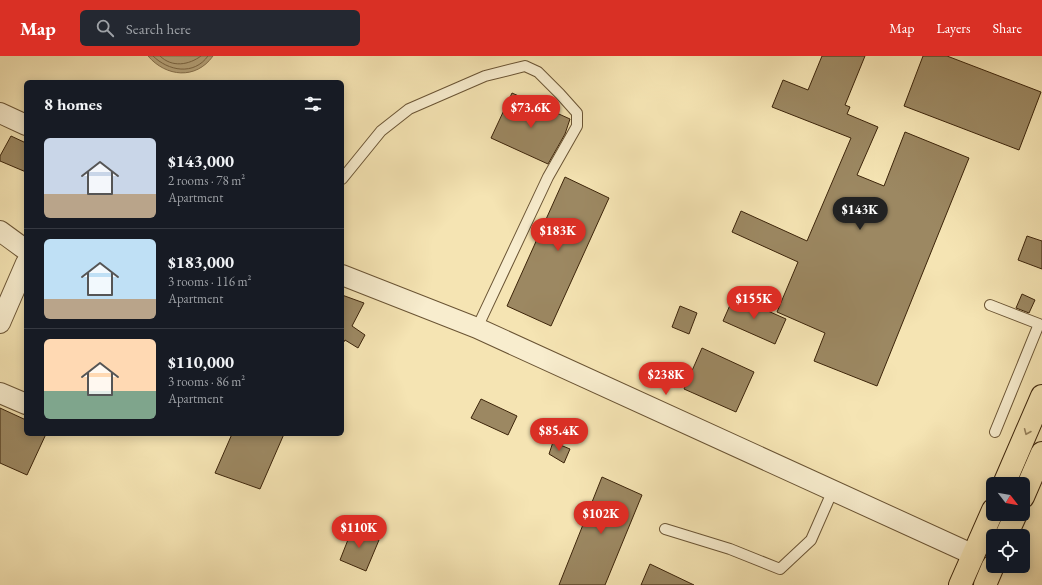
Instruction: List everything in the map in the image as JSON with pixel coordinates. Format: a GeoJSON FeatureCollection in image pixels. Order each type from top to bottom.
{"type":"FeatureCollection","features":[{"type":"Feature","properties":{"kind":"highway"},"geometry":{"type":"LineString","coordinates":[[1007,477],[1042,396]]}},
{"type":"Feature","properties":{"kind":"highway"},"geometry":{"type":"LineString","coordinates":[[1030,481],[1042,453]]}},
{"type":"Feature","properties":{"kind":"highway"},"geometry":{"type":"LineString","coordinates":[[960,585],[988,521]]}},
{"type":"Feature","properties":{"kind":"highway"},"geometry":{"type":"LineString","coordinates":[[985,585],[990,573]]}},
{"type":"Feature","properties":{"kind":"street"},"geometry":{"type":"LineString","coordinates":[[0,113],[24,124]]}},
{"type":"Feature","properties":{"kind":"street"},"geometry":{"type":"LineString","coordinates":[[0,231],[24,249]]}},
{"type":"Feature","properties":{"kind":"street"},"geometry":{"type":"LineString","coordinates":[[0,323],[24,268]]}},
{"type":"Feature","properties":{"kind":"street"},"geometry":{"type":"LineString","coordinates":[[344,276],[477,328],[974,555]]}},
{"type":"Feature","properties":{"kind":"street"},"geometry":{"type":"LineString","coordinates":[[0,393],[24,403]]}},
{"type":"Feature","properties":{"kind":"lane"},"geometry":{"type":"LineString","coordinates":[[344,177],[381,131],[409,109],[486,76],[525,66],[538,72],[577,113],[577,126],[548,177],[477,328]]}},
{"type":"Feature","properties":{"kind":"lane"},"geometry":{"type":"LineString","coordinates":[[990,305],[1041,322],[995,432]]}},
{"type":"Feature","properties":{"kind":"lane"},"geometry":{"type":"LineString","coordinates":[[665,529],[730,549],[780,568],[812,540],[833,490]]}},
{"type":"Feature","properties":{"kind":"water"},"geometry":{"type":"Polygon","coordinates":[[[148,56],[213,56],[206,64],[198,69],[181,73],[172,72],[163,68],[148,56]]]}},
{"type":"Feature","properties":{"kind":"building"},"geometry":{"type":"Polygon","coordinates":[[[822,56],[865,56],[845,105],[850,107],[847,114],[878,127],[857,175],[884,186],[905,132],[969,158],[877,386],[814,361],[825,333],[777,312],[798,262],[732,232],[741,211],[807,241],[851,138],[772,107],[783,80],[808,90],[822,56]]]}},
{"type":"Feature","properties":{"kind":"building"},"geometry":{"type":"Polygon","coordinates":[[[923,56],[947,56],[1041,92],[1019,150],[904,106],[923,56]]]}},
{"type":"Feature","properties":{"kind":"building"},"geometry":{"type":"Polygon","coordinates":[[[512,93],[570,119],[565,134],[548,164],[491,138],[512,93]]]}},
{"type":"Feature","properties":{"kind":"building"},"geometry":{"type":"Polygon","coordinates":[[[11,136],[24,142],[24,171],[0,161],[0,156],[11,136]]]}},
{"type":"Feature","properties":{"kind":"building"},"geometry":{"type":"Polygon","coordinates":[[[565,177],[609,198],[551,326],[507,306],[565,177]]]}},
{"type":"Feature","properties":{"kind":"building"},"geometry":{"type":"Polygon","coordinates":[[[1027,236],[1042,241],[1042,269],[1018,260],[1027,236]]]}},
{"type":"Feature","properties":{"kind":"building"},"geometry":{"type":"Polygon","coordinates":[[[1022,294],[1035,300],[1029,313],[1016,308],[1022,294]]]}},
{"type":"Feature","properties":{"kind":"building"},"geometry":{"type":"Polygon","coordinates":[[[344,296],[364,303],[352,326],[365,335],[358,348],[345,340],[344,342],[344,296]]]}},
{"type":"Feature","properties":{"kind":"building"},"geometry":{"type":"Polygon","coordinates":[[[734,296],[786,319],[775,344],[723,321],[734,296]]]}},
{"type":"Feature","properties":{"kind":"building"},"geometry":{"type":"Polygon","coordinates":[[[680,306],[697,313],[689,334],[672,327],[680,306]]]}},
{"type":"Feature","properties":{"kind":"building"},"geometry":{"type":"Polygon","coordinates":[[[702,348],[754,372],[736,412],[684,389],[702,348]]]}},
{"type":"Feature","properties":{"kind":"building"},"geometry":{"type":"Polygon","coordinates":[[[481,399],[517,416],[508,435],[471,418],[481,399]]]}},
{"type":"Feature","properties":{"kind":"building"},"geometry":{"type":"Polygon","coordinates":[[[0,408],[24,419],[24,436],[45,436],[27,475],[0,463],[0,408]]]}},
{"type":"Feature","properties":{"kind":"building"},"geometry":{"type":"Polygon","coordinates":[[[231,436],[283,436],[260,489],[215,473],[231,436]]]}},
{"type":"Feature","properties":{"kind":"building"},"geometry":{"type":"Polygon","coordinates":[[[553,442],[570,449],[564,463],[549,454],[553,442]]]}},
{"type":"Feature","properties":{"kind":"building"},"geometry":{"type":"Polygon","coordinates":[[[602,477],[642,495],[605,585],[559,585],[602,477]]]}},
{"type":"Feature","properties":{"kind":"building"},"geometry":{"type":"Polygon","coordinates":[[[353,527],[379,540],[366,571],[340,560],[353,527]]]}},
{"type":"Feature","properties":{"kind":"building"},"geometry":{"type":"Polygon","coordinates":[[[650,564],[694,585],[641,585],[650,564]]]}}]}
